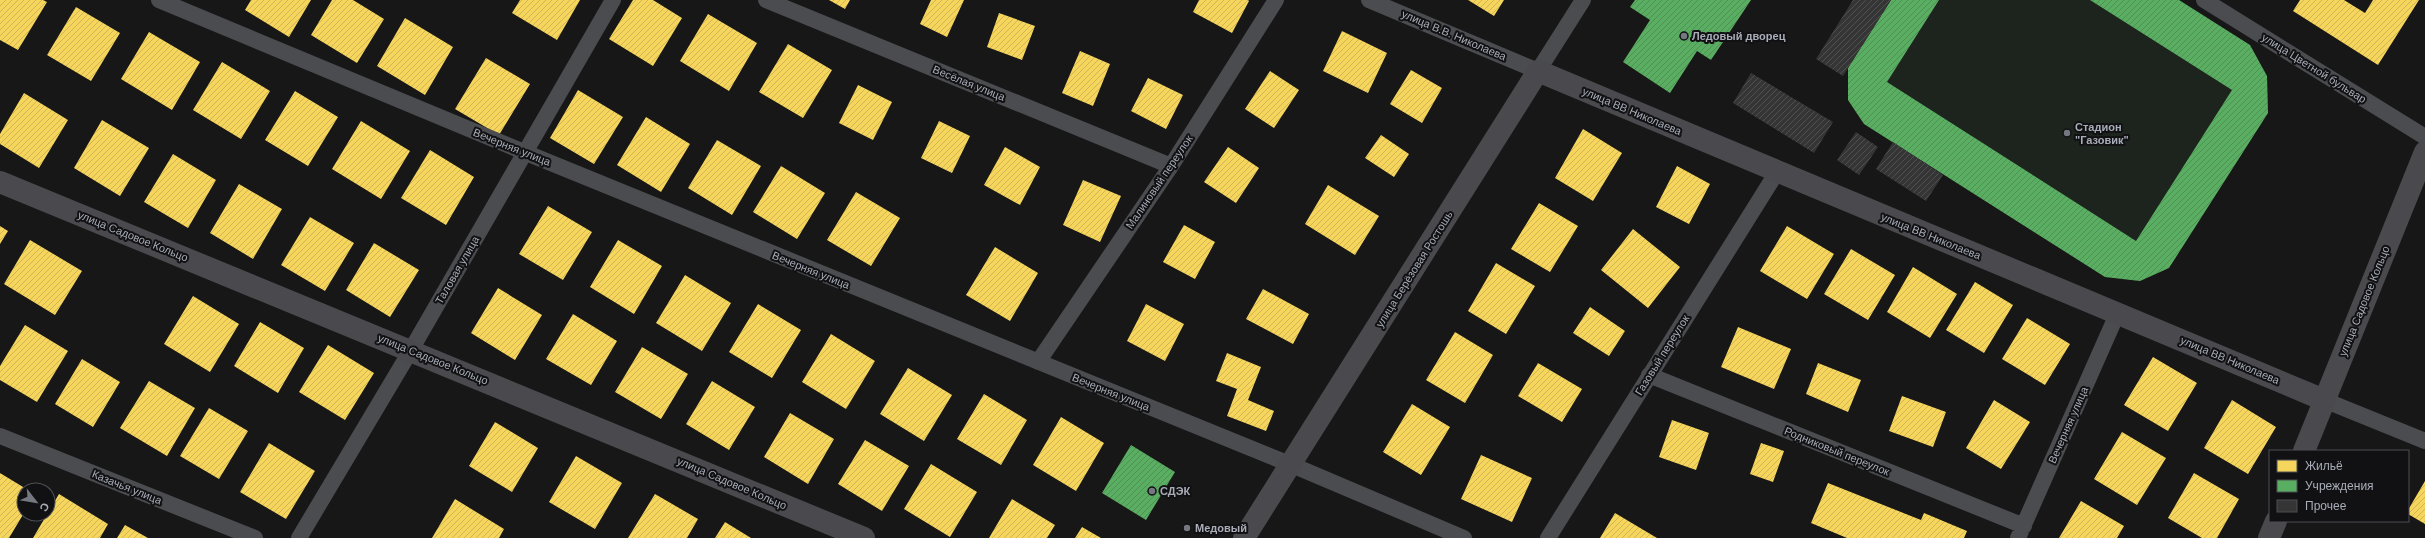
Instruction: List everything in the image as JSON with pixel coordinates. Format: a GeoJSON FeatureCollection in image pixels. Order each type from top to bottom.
{"type":"FeatureCollection","features":[{"type":"Feature","properties":{"kind":"street","name":"Вечерняя улица"},"geometry":{"type":"LineString","coordinates":[[159,0],[524,152],[1292,465],[1464,538]]}},
{"type":"Feature","properties":{"kind":"street","name":"Таловая улица"},"geometry":{"type":"LineString","coordinates":[[299,538],[411,350],[613,0]]}},
{"type":"Feature","properties":{"kind":"street","name":"Весёлая улица"},"geometry":{"type":"LineString","coordinates":[[766,0],[1171,166]]}},
{"type":"Feature","properties":{"kind":"street","name":"Малиновый переулок"},"geometry":{"type":"LineString","coordinates":[[1038,362],[1171,166],[1276,0]]}},
{"type":"Feature","properties":{"kind":"street","name":"улица В.В. Николаева"},"geometry":{"type":"LineString","coordinates":[[1369,0],[1538,70]]}},
{"type":"Feature","properties":{"kind":"street","name":"улица Берёзовая Ростошь"},"geometry":{"type":"LineString","coordinates":[[1244,538],[1292,465],[1583,0]]}},
{"type":"Feature","properties":{"kind":"street","name":"улица Цветной бульвар"},"geometry":{"type":"LineString","coordinates":[[2204,0],[2425,137]]}},
{"type":"Feature","properties":{"kind":"street","name":"улица ВВ Николаева"},"geometry":{"type":"LineString","coordinates":[[1538,70],[1777,172],[2118,312],[2324,400]]}},
{"type":"Feature","properties":{"kind":"street","name":"улица Садовое Кольцо"},"geometry":{"type":"LineString","coordinates":[[2304,450],[2324,400],[2421,176],[2425,152]]}},
{"type":"Feature","properties":{"kind":"street","name":"Газовый переулок"},"geometry":{"type":"LineString","coordinates":[[1548,538],[1777,172]]}},
{"type":"Feature","properties":{"kind":"street","name":"улица Садовое Кольцо"},"geometry":{"type":"LineString","coordinates":[[0,182],[411,350],[864,538]]}},
{"type":"Feature","properties":{"kind":"street","name":"Вечерняя улица"},"geometry":{"type":"LineString","coordinates":[[2021,532],[2118,312]]}},
{"type":"Feature","properties":{"kind":"street","name":"Родниковый переулок"},"geometry":{"type":"LineString","coordinates":[[1649,375],[2021,532]]}},
{"type":"Feature","properties":{"kind":"street"},"geometry":{"type":"LineString","coordinates":[[2324,400],[2425,440]]}},
{"type":"Feature","properties":{"kind":"street","name":"Казачья улица"},"geometry":{"type":"LineString","coordinates":[[0,436],[254,538]]}},
{"type":"Feature","properties":{"kind":"street"},"geometry":{"type":"LineString","coordinates":[[2269,538],[2276,522]]}},
{"type":"Feature","properties":{"kind":"shaded area","name":"Стадион \"Газовик\""},"geometry":{"type":"Polygon","coordinates":[[[1891,0],[2179,0],[2250,45],[2267,76],[2268,113],[2169,268],[2140,281],[2105,277],[1864,124],[1848,100],[1848,68],[1891,0]]]}},
{"type":"Feature","properties":{"kind":"building: Жильё"},"geometry":{"type":"Polygon","coordinates":[[[0,0],[43,0],[47,2],[18,50],[0,40],[0,0]]]}},
{"type":"Feature","properties":{"kind":"building: Жильё"},"geometry":{"type":"Polygon","coordinates":[[[251,0],[311,0],[289,37],[245,10],[251,0]]]}},
{"type":"Feature","properties":{"kind":"building: Жильё"},"geometry":{"type":"Polygon","coordinates":[[[332,0],[353,0],[384,19],[357,63],[311,35],[332,0]]]}},
{"type":"Feature","properties":{"kind":"building: Жильё"},"geometry":{"type":"Polygon","coordinates":[[[520,0],[580,0],[557,40],[512,13],[520,0]]]}},
{"type":"Feature","properties":{"kind":"building: Жильё"},"geometry":{"type":"Polygon","coordinates":[[[633,0],[653,0],[682,18],[653,66],[609,39],[633,0]]]}},
{"type":"Feature","properties":{"kind":"building: Жильё"},"geometry":{"type":"Polygon","coordinates":[[[829,0],[850,0],[845,9],[829,0]]]}},
{"type":"Feature","properties":{"kind":"building: Жильё"},"geometry":{"type":"Polygon","coordinates":[[[931,0],[964,0],[947,37],[920,24],[931,0]]]}},
{"type":"Feature","properties":{"kind":"building: Жильё"},"geometry":{"type":"Polygon","coordinates":[[[1199,0],[1249,1],[1232,33],[1193,12],[1199,0]]]}},
{"type":"Feature","properties":{"kind":"building: Жильё"},"geometry":{"type":"Polygon","coordinates":[[[1468,0],[1504,0],[1494,16],[1468,0]]]}},
{"type":"Feature","properties":{"kind":"building: Жильё"},"geometry":{"type":"Polygon","coordinates":[[[2300,0],[2344,0],[2365,13],[2373,0],[2419,0],[2378,65],[2293,11],[2300,0]]]}},
{"type":"Feature","properties":{"kind":"building: Жильё"},"geometry":{"type":"Polygon","coordinates":[[[76,7],[120,33],[91,81],[47,55],[76,7]]]}},
{"type":"Feature","properties":{"kind":"building: Жильё"},"geometry":{"type":"Polygon","coordinates":[[[999,13],[1035,26],[1022,60],[987,47],[999,13]]]}},
{"type":"Feature","properties":{"kind":"building: Жильё"},"geometry":{"type":"Polygon","coordinates":[[[708,14],[757,43],[729,91],[680,61],[708,14]]]}},
{"type":"Feature","properties":{"kind":"building: Жильё"},"geometry":{"type":"Polygon","coordinates":[[[405,18],[453,47],[425,95],[377,66],[405,18]]]}},
{"type":"Feature","properties":{"kind":"building: Жильё"},"geometry":{"type":"Polygon","coordinates":[[[1342,31],[1387,53],[1368,93],[1323,71],[1342,31]]]}},
{"type":"Feature","properties":{"kind":"building: Жильё"},"geometry":{"type":"Polygon","coordinates":[[[149,32],[200,62],[172,110],[121,79],[149,32]]]}},
{"type":"Feature","properties":{"kind":"building: Жильё"},"geometry":{"type":"Polygon","coordinates":[[[788,44],[832,70],[803,118],[759,92],[788,44]]]}},
{"type":"Feature","properties":{"kind":"building: Жильё"},"geometry":{"type":"Polygon","coordinates":[[[1080,51],[1110,64],[1093,106],[1062,93],[1080,51]]]}},
{"type":"Feature","properties":{"kind":"building: Жильё"},"geometry":{"type":"Polygon","coordinates":[[[486,58],[530,84],[499,135],[455,109],[486,58]]]}},
{"type":"Feature","properties":{"kind":"building: Жильё"},"geometry":{"type":"Polygon","coordinates":[[[222,62],[270,91],[241,139],[193,110],[222,62]]]}},
{"type":"Feature","properties":{"kind":"building: Жильё"},"geometry":{"type":"Polygon","coordinates":[[[1411,70],[1442,88],[1422,123],[1390,104],[1411,70]]]}},
{"type":"Feature","properties":{"kind":"building: Жильё"},"geometry":{"type":"Polygon","coordinates":[[[1270,71],[1299,90],[1274,128],[1245,109],[1270,71]]]}},
{"type":"Feature","properties":{"kind":"building: Жильё"},"geometry":{"type":"Polygon","coordinates":[[[1148,78],[1183,95],[1166,129],[1131,111],[1148,78]]]}},
{"type":"Feature","properties":{"kind":"building: Жильё"},"geometry":{"type":"Polygon","coordinates":[[[858,85],[892,102],[873,140],[839,123],[858,85]]]}},
{"type":"Feature","properties":{"kind":"building: Жильё"},"geometry":{"type":"Polygon","coordinates":[[[578,90],[623,117],[594,164],[550,138],[578,90]]]}},
{"type":"Feature","properties":{"kind":"building: Жильё"},"geometry":{"type":"Polygon","coordinates":[[[295,91],[338,117],[308,166],[265,140],[295,91]]]}},
{"type":"Feature","properties":{"kind":"building: Жильё"},"geometry":{"type":"Polygon","coordinates":[[[24,93],[68,120],[39,168],[0,144],[0,134],[24,93]]]}},
{"type":"Feature","properties":{"kind":"building: Жильё"},"geometry":{"type":"Polygon","coordinates":[[[646,117],[690,144],[661,192],[617,165],[646,117]]]}},
{"type":"Feature","properties":{"kind":"building: Жильё"},"geometry":{"type":"Polygon","coordinates":[[[102,120],[149,148],[120,196],[74,168],[102,120]]]}},
{"type":"Feature","properties":{"kind":"building: Жильё"},"geometry":{"type":"Polygon","coordinates":[[[361,121],[410,151],[381,199],[332,169],[361,121]]]}},
{"type":"Feature","properties":{"kind":"building: Жильё"},"geometry":{"type":"Polygon","coordinates":[[[939,121],[970,136],[952,173],[921,158],[939,121]]]}},
{"type":"Feature","properties":{"kind":"building: Жильё"},"geometry":{"type":"Polygon","coordinates":[[[1583,129],[1622,153],[1593,201],[1555,178],[1583,129]]]}},
{"type":"Feature","properties":{"kind":"building: Жильё"},"geometry":{"type":"Polygon","coordinates":[[[1381,135],[1409,154],[1394,177],[1365,158],[1381,135]]]}},
{"type":"Feature","properties":{"kind":"building: Жильё"},"geometry":{"type":"Polygon","coordinates":[[[717,140],[761,166],[732,215],[688,188],[717,140]]]}},
{"type":"Feature","properties":{"kind":"building: Жильё"},"geometry":{"type":"Polygon","coordinates":[[[1005,147],[1040,167],[1020,205],[984,185],[1005,147]]]}},
{"type":"Feature","properties":{"kind":"building: Жильё"},"geometry":{"type":"Polygon","coordinates":[[[1228,147],[1259,168],[1236,203],[1204,182],[1228,147]]]}},
{"type":"Feature","properties":{"kind":"building: Жильё"},"geometry":{"type":"Polygon","coordinates":[[[430,150],[474,177],[446,225],[401,198],[430,150]]]}},
{"type":"Feature","properties":{"kind":"building: Жильё"},"geometry":{"type":"Polygon","coordinates":[[[173,154],[216,180],[188,228],[144,202],[173,154]]]}},
{"type":"Feature","properties":{"kind":"building: Жильё"},"geometry":{"type":"Polygon","coordinates":[[[781,166],[825,193],[797,239],[753,212],[781,166]]]}},
{"type":"Feature","properties":{"kind":"building: Жильё"},"geometry":{"type":"Polygon","coordinates":[[[1677,166],[1710,184],[1689,224],[1656,207],[1677,166]]]}},
{"type":"Feature","properties":{"kind":"building: Жильё"},"geometry":{"type":"Polygon","coordinates":[[[1083,180],[1121,196],[1100,242],[1063,225],[1083,180]]]}},
{"type":"Feature","properties":{"kind":"building: Жильё"},"geometry":{"type":"Polygon","coordinates":[[[239,184],[282,209],[253,259],[210,233],[239,184]]]}},
{"type":"Feature","properties":{"kind":"building: Жильё"},"geometry":{"type":"Polygon","coordinates":[[[1328,185],[1379,216],[1355,255],[1305,224],[1328,185]]]}},
{"type":"Feature","properties":{"kind":"building: Жильё"},"geometry":{"type":"Polygon","coordinates":[[[856,192],[900,218],[871,266],[827,240],[856,192]]]}},
{"type":"Feature","properties":{"kind":"building: Жильё"},"geometry":{"type":"Polygon","coordinates":[[[1539,203],[1578,226],[1550,272],[1511,249],[1539,203]]]}},
{"type":"Feature","properties":{"kind":"building: Жильё"},"geometry":{"type":"Polygon","coordinates":[[[548,206],[592,232],[563,280],[519,254],[548,206]]]}},
{"type":"Feature","properties":{"kind":"building: Жильё"},"geometry":{"type":"Polygon","coordinates":[[[310,217],[354,243],[325,291],[281,265],[310,217]]]}},
{"type":"Feature","properties":{"kind":"building: Жильё"},"geometry":{"type":"Polygon","coordinates":[[[1184,225],[1215,242],[1195,279],[1163,262],[1184,225]]]}},
{"type":"Feature","properties":{"kind":"building: Жильё"},"geometry":{"type":"Polygon","coordinates":[[[0,226],[8,231],[0,244],[0,226]]]}},
{"type":"Feature","properties":{"kind":"building: Жильё"},"geometry":{"type":"Polygon","coordinates":[[[1787,226],[1834,254],[1807,299],[1760,271],[1787,226]]]}},
{"type":"Feature","properties":{"kind":"building: Жильё"},"geometry":{"type":"Polygon","coordinates":[[[1633,229],[1680,267],[1648,308],[1601,270],[1633,229]]]}},
{"type":"Feature","properties":{"kind":"building: Жильё"},"geometry":{"type":"Polygon","coordinates":[[[30,240],[82,271],[55,315],[4,284],[30,240]]]}},
{"type":"Feature","properties":{"kind":"building: Жильё"},"geometry":{"type":"Polygon","coordinates":[[[618,240],[662,266],[634,314],[590,287],[618,240]]]}},
{"type":"Feature","properties":{"kind":"building: Жильё"},"geometry":{"type":"Polygon","coordinates":[[[374,243],[419,270],[390,317],[346,290],[374,243]]]}},
{"type":"Feature","properties":{"kind":"building: Жильё"},"geometry":{"type":"Polygon","coordinates":[[[995,247],[1038,273],[1010,321],[966,295],[995,247]]]}},
{"type":"Feature","properties":{"kind":"building: Жильё"},"geometry":{"type":"Polygon","coordinates":[[[1851,249],[1895,275],[1868,320],[1824,294],[1851,249]]]}},
{"type":"Feature","properties":{"kind":"building: Жильё"},"geometry":{"type":"Polygon","coordinates":[[[1496,263],[1535,286],[1506,334],[1468,311],[1496,263]]]}},
{"type":"Feature","properties":{"kind":"building: Жильё"},"geometry":{"type":"Polygon","coordinates":[[[1913,267],[1957,294],[1930,338],[1887,312],[1913,267]]]}},
{"type":"Feature","properties":{"kind":"building: Жильё"},"geometry":{"type":"Polygon","coordinates":[[[685,275],[731,303],[702,351],[656,323],[685,275]]]}},
{"type":"Feature","properties":{"kind":"building: Жильё"},"geometry":{"type":"Polygon","coordinates":[[[1975,282],[2013,305],[1984,353],[1946,330],[1975,282]]]}},
{"type":"Feature","properties":{"kind":"building: Жильё"},"geometry":{"type":"Polygon","coordinates":[[[498,288],[542,315],[515,360],[471,333],[498,288]]]}},
{"type":"Feature","properties":{"kind":"building: Жильё"},"geometry":{"type":"Polygon","coordinates":[[[1263,289],[1309,314],[1293,344],[1246,319],[1263,289]]]}},
{"type":"Feature","properties":{"kind":"building: Жильё"},"geometry":{"type":"Polygon","coordinates":[[[193,296],[239,324],[210,372],[164,344],[193,296]]]}},
{"type":"Feature","properties":{"kind":"building: Жильё"},"geometry":{"type":"Polygon","coordinates":[[[758,304],[801,330],[772,378],[729,352],[758,304]]]}},
{"type":"Feature","properties":{"kind":"building: Жильё"},"geometry":{"type":"Polygon","coordinates":[[[1146,304],[1184,324],[1165,361],[1127,341],[1146,304]]]}},
{"type":"Feature","properties":{"kind":"building: Жильё"},"geometry":{"type":"Polygon","coordinates":[[[1590,307],[1625,331],[1609,356],[1573,333],[1590,307]]]}},
{"type":"Feature","properties":{"kind":"building: Жильё"},"geometry":{"type":"Polygon","coordinates":[[[573,314],[617,341],[591,385],[546,359],[573,314]]]}},
{"type":"Feature","properties":{"kind":"building: Жильё"},"geometry":{"type":"Polygon","coordinates":[[[2027,318],[2070,344],[2045,385],[2002,359],[2027,318]]]}},
{"type":"Feature","properties":{"kind":"building: Жильё"},"geometry":{"type":"Polygon","coordinates":[[[260,322],[304,348],[278,393],[234,366],[260,322]]]}},
{"type":"Feature","properties":{"kind":"building: Жильё"},"geometry":{"type":"Polygon","coordinates":[[[25,325],[68,351],[37,402],[0,380],[0,366],[25,325]]]}},
{"type":"Feature","properties":{"kind":"building: Жильё"},"geometry":{"type":"Polygon","coordinates":[[[1738,327],[1791,349],[1774,389],[1721,367],[1738,327]]]}},
{"type":"Feature","properties":{"kind":"building: Жильё"},"geometry":{"type":"Polygon","coordinates":[[[1455,332],[1493,355],[1465,403],[1426,380],[1455,332]]]}},
{"type":"Feature","properties":{"kind":"building: Жильё"},"geometry":{"type":"Polygon","coordinates":[[[831,334],[875,361],[846,409],[802,382],[831,334]]]}},
{"type":"Feature","properties":{"kind":"building: Жильё"},"geometry":{"type":"Polygon","coordinates":[[[328,345],[374,373],[345,420],[299,392],[328,345]]]}},
{"type":"Feature","properties":{"kind":"building: Жильё"},"geometry":{"type":"Polygon","coordinates":[[[642,347],[688,374],[661,419],[615,392],[642,347]]]}},
{"type":"Feature","properties":{"kind":"building: Жильё"},"geometry":{"type":"Polygon","coordinates":[[[1227,353],[1261,367],[1248,400],[1274,411],[1266,431],[1227,416],[1237,389],[1216,381],[1227,353]]]}},
{"type":"Feature","properties":{"kind":"building: Жильё"},"geometry":{"type":"Polygon","coordinates":[[[2153,357],[2197,383],[2168,431],[2124,405],[2153,357]]]}},
{"type":"Feature","properties":{"kind":"building: Жильё"},"geometry":{"type":"Polygon","coordinates":[[[82,359],[120,382],[93,427],[55,404],[82,359]]]}},
{"type":"Feature","properties":{"kind":"building: Жильё"},"geometry":{"type":"Polygon","coordinates":[[[1538,363],[1582,389],[1562,422],[1518,396],[1538,363]]]}},
{"type":"Feature","properties":{"kind":"building: Жильё"},"geometry":{"type":"Polygon","coordinates":[[[1818,363],[1861,380],[1848,412],[1806,394],[1818,363]]]}},
{"type":"Feature","properties":{"kind":"building: Жильё"},"geometry":{"type":"Polygon","coordinates":[[[908,368],[952,395],[924,441],[880,414],[908,368]]]}},
{"type":"Feature","properties":{"kind":"building: Жильё"},"geometry":{"type":"Polygon","coordinates":[[[149,381],[195,408],[167,456],[120,428],[149,381]]]}},
{"type":"Feature","properties":{"kind":"building: Жильё"},"geometry":{"type":"Polygon","coordinates":[[[712,381],[755,407],[729,450],[686,424],[712,381]]]}},
{"type":"Feature","properties":{"kind":"building: Жильё"},"geometry":{"type":"Polygon","coordinates":[[[984,394],[1027,420],[1001,465],[957,439],[984,394]]]}},
{"type":"Feature","properties":{"kind":"building: Жильё"},"geometry":{"type":"Polygon","coordinates":[[[1902,396],[1946,412],[1933,447],[1889,431],[1902,396]]]}},
{"type":"Feature","properties":{"kind":"building: Жильё"},"geometry":{"type":"Polygon","coordinates":[[[1994,400],[2030,422],[2001,469],[1966,448],[1994,400]]]}},
{"type":"Feature","properties":{"kind":"building: Жильё"},"geometry":{"type":"Polygon","coordinates":[[[2232,400],[2276,427],[2248,474],[2204,448],[2232,400]]]}},
{"type":"Feature","properties":{"kind":"building: Жильё"},"geometry":{"type":"Polygon","coordinates":[[[1412,404],[1450,427],[1421,475],[1383,452],[1412,404]]]}},
{"type":"Feature","properties":{"kind":"building: Жильё"},"geometry":{"type":"Polygon","coordinates":[[[209,408],[248,431],[219,479],[180,456],[209,408]]]}},
{"type":"Feature","properties":{"kind":"building: Жильё"},"geometry":{"type":"Polygon","coordinates":[[[790,413],[834,439],[808,484],[764,457],[790,413]]]}},
{"type":"Feature","properties":{"kind":"building: Жильё"},"geometry":{"type":"Polygon","coordinates":[[[1061,417],[1104,443],[1076,491],[1033,465],[1061,417]]]}},
{"type":"Feature","properties":{"kind":"building: Жильё"},"geometry":{"type":"Polygon","coordinates":[[[1672,420],[1709,433],[1696,470],[1659,457],[1672,420]]]}},
{"type":"Feature","properties":{"kind":"building: Жильё"},"geometry":{"type":"Polygon","coordinates":[[[495,422],[538,448],[512,492],[469,466],[495,422]]]}},
{"type":"Feature","properties":{"kind":"building: Жильё"},"geometry":{"type":"Polygon","coordinates":[[[2122,432],[2166,458],[2137,505],[2094,479],[2122,432]]]}},
{"type":"Feature","properties":{"kind":"building: Жильё"},"geometry":{"type":"Polygon","coordinates":[[[865,440],[909,466],[882,511],[838,484],[865,440]]]}},
{"type":"Feature","properties":{"kind":"building: Жильё"},"geometry":{"type":"Polygon","coordinates":[[[269,443],[315,471],[286,519],[240,492],[269,443]]]}},
{"type":"Feature","properties":{"kind":"building: Жильё"},"geometry":{"type":"Polygon","coordinates":[[[1761,443],[1784,451],[1773,482],[1750,474],[1761,443]]]}},
{"type":"Feature","properties":{"kind":"building: Жильё"},"geometry":{"type":"Polygon","coordinates":[[[1481,455],[1532,478],[1512,522],[1461,499],[1481,455]]]}},
{"type":"Feature","properties":{"kind":"building: Жильё"},"geometry":{"type":"Polygon","coordinates":[[[576,456],[622,483],[595,529],[549,502],[576,456]]]}},
{"type":"Feature","properties":{"kind":"building: Жильё"},"geometry":{"type":"Polygon","coordinates":[[[931,464],[977,492],[950,537],[904,509],[931,464]]]}},
{"type":"Feature","properties":{"kind":"building: Жильё"},"geometry":{"type":"Polygon","coordinates":[[[0,473],[16,483],[16,522],[19,522],[9,538],[0,538],[0,473]]]}},
{"type":"Feature","properties":{"kind":"building: Жильё"},"geometry":{"type":"Polygon","coordinates":[[[2194,473],[2239,499],[2217,538],[2202,538],[2168,518],[2194,473]]]}},
{"type":"Feature","properties":{"kind":"building: Жильё"},"geometry":{"type":"Polygon","coordinates":[[[2425,481],[2425,524],[2409,515],[2409,508],[2425,481]]]}},
{"type":"Feature","properties":{"kind":"building: Жильё"},"geometry":{"type":"Polygon","coordinates":[[[1828,483],[1921,520],[1924,513],[1967,531],[1964,538],[1847,538],[1811,523],[1828,483]]]}},
{"type":"Feature","properties":{"kind":"building: Жильё"},"geometry":{"type":"Polygon","coordinates":[[[59,494],[108,524],[100,538],[33,538],[42,522],[56,522],[56,499],[59,494]]]}},
{"type":"Feature","properties":{"kind":"building: Жильё"},"geometry":{"type":"Polygon","coordinates":[[[655,494],[698,519],[687,538],[628,538],[655,494]]]}},
{"type":"Feature","properties":{"kind":"building: Жильё"},"geometry":{"type":"Polygon","coordinates":[[[455,499],[504,529],[499,538],[432,538],[455,499]]]}},
{"type":"Feature","properties":{"kind":"building: Жильё"},"geometry":{"type":"Polygon","coordinates":[[[1012,499],[1055,525],[1047,538],[989,538],[1012,499]]]}},
{"type":"Feature","properties":{"kind":"building: Жильё"},"geometry":{"type":"Polygon","coordinates":[[[2081,501],[2124,526],[2117,538],[2059,538],[2081,501]]]}},
{"type":"Feature","properties":{"kind":"building: Жильё"},"geometry":{"type":"Polygon","coordinates":[[[1615,513],[1657,538],[1600,538],[1615,513]]]}},
{"type":"Feature","properties":{"kind":"building: Жильё"},"geometry":{"type":"Polygon","coordinates":[[[725,522],[751,538],[715,538],[725,522]]]}},
{"type":"Feature","properties":{"kind":"building: Жильё"},"geometry":{"type":"Polygon","coordinates":[[[125,525],[148,538],[117,538],[125,525]]]}},
{"type":"Feature","properties":{"kind":"building: Жильё"},"geometry":{"type":"Polygon","coordinates":[[[1082,527],[1101,538],[1075,538],[1082,527]]]}},
{"type":"Feature","properties":{"kind":"building: Учреждения","name":"Ледовый дворец"},"geometry":{"type":"Polygon","coordinates":[[[1635,0],[1751,0],[1711,60],[1697,51],[1670,93],[1623,62],[1650,20],[1630,7],[1635,0]]]}},
{"type":"Feature","properties":{"kind":"building: Учреждения"},"geometry":{"type":"Polygon","coordinates":[[[1891,0],[1939,0],[1887,82],[2136,241],[2232,90],[2090,0],[2179,0],[2250,45],[2267,76],[2268,113],[2169,268],[2140,281],[2105,277],[1864,124],[1848,100],[1848,68],[1891,0]]]}},
{"type":"Feature","properties":{"kind":"building: Учреждения"},"geometry":{"type":"Polygon","coordinates":[[[1131,445],[1175,472],[1146,520],[1102,493],[1131,445]]]}},
{"type":"Feature","properties":{"kind":"building: Прочее"},"geometry":{"type":"Polygon","coordinates":[[[1853,0],[1891,0],[1843,76],[1816,59],[1853,0]]]}},
{"type":"Feature","properties":{"kind":"building: Прочее"},"geometry":{"type":"Polygon","coordinates":[[[1751,73],[1833,122],[1814,153],[1733,103],[1751,73]]]}},
{"type":"Feature","properties":{"kind":"building: Прочее"},"geometry":{"type":"Polygon","coordinates":[[[1856,132],[1878,147],[1859,175],[1837,160],[1856,132]]]}},
{"type":"Feature","properties":{"kind":"building: Прочее"},"geometry":{"type":"Polygon","coordinates":[[[1893,142],[1943,175],[1926,201],[1876,169],[1893,142]]]}},
{"type":"Feature","properties":{"kind":"place","name":"Ледовый дворец"},"geometry":{"type":"Point","coordinates":[1684,36]}},
{"type":"Feature","properties":{"kind":"place","name":"Стадион \"Газовик\""},"geometry":{"type":"Point","coordinates":[2067,133]}},
{"type":"Feature","properties":{"kind":"place","name":"СДЭК"},"geometry":{"type":"Point","coordinates":[1152,491]}},
{"type":"Feature","properties":{"kind":"place","name":"Медовый"},"geometry":{"type":"Point","coordinates":[1187,528]}}]}
